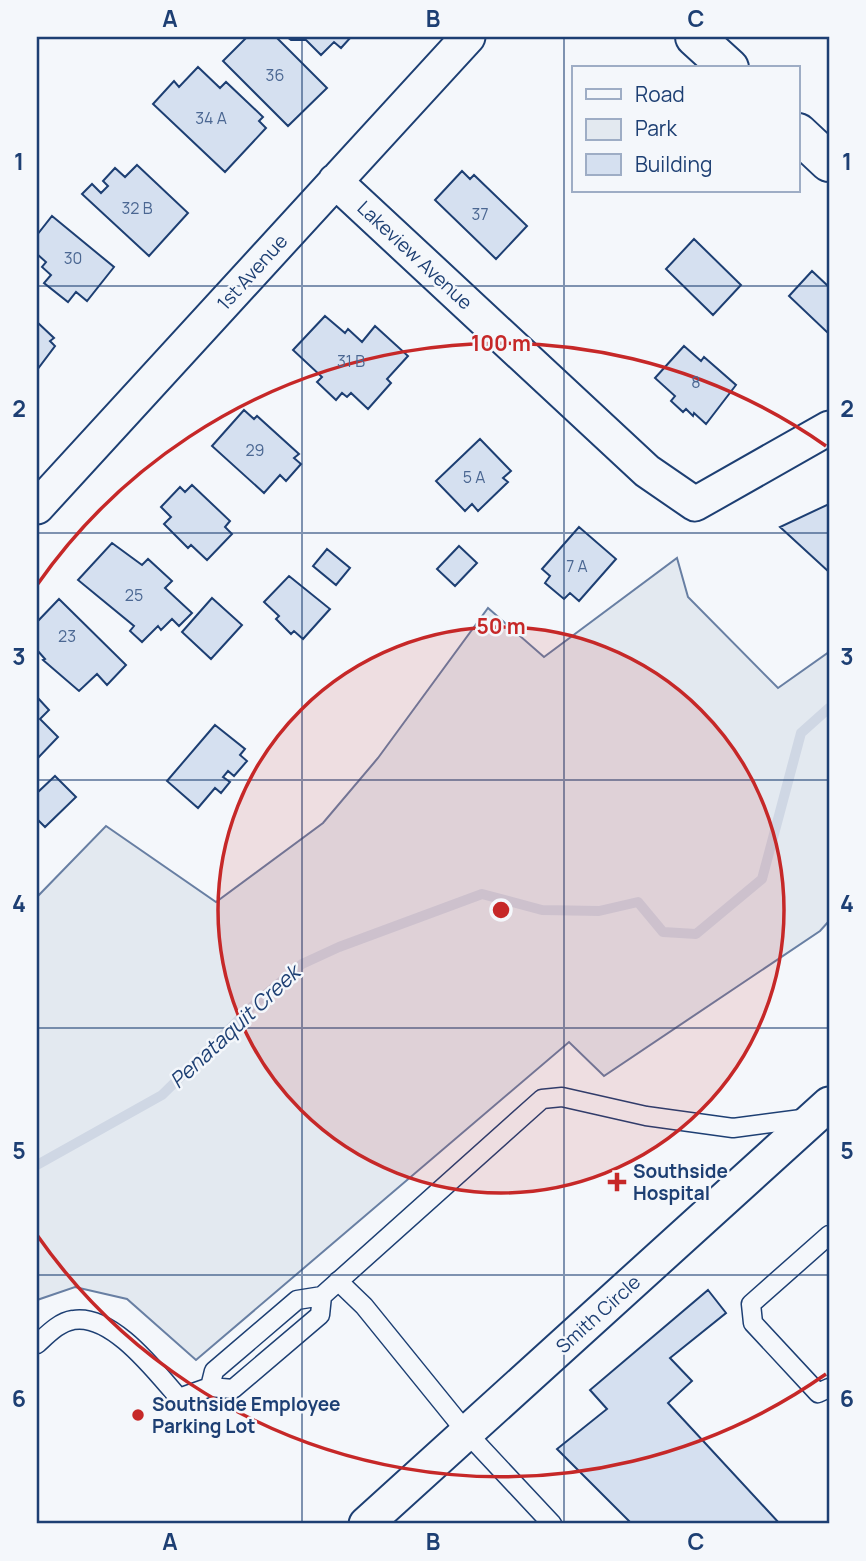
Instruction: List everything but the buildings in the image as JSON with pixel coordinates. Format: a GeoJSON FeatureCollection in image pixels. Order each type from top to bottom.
{"type":"FeatureCollection","features":[{"type":"Feature","properties":{"kind":"main road"},"geometry":{"type":"LineString","coordinates":[[695,37],[727,66]]}},
{"type":"Feature","properties":{"kind":"main road"},"geometry":{"type":"LineString","coordinates":[[800,135],[829,162]]}},
{"type":"Feature","properties":{"kind":"street","name":"1st Avenue"},"geometry":{"type":"LineString","coordinates":[[37,508],[468,37]]}},
{"type":"Feature","properties":{"kind":"street","name":"Lakeview Avenue"},"geometry":{"type":"LineString","coordinates":[[335,181],[647,471],[695,504],[829,428]]}},
{"type":"Feature","properties":{"kind":"street","name":"Smith Circle"},"geometry":{"type":"LineString","coordinates":[[366,1524],[822,1111]]}},
{"type":"Feature","properties":{"kind":"lane"},"geometry":{"type":"LineString","coordinates":[[210,1387],[214,1371],[298,1300],[321,1296],[542,1099],[562,1097],[646,1116],[733,1128],[822,1111]]}},
{"type":"Feature","properties":{"kind":"lane"},"geometry":{"type":"LineString","coordinates":[[829,1235],[751,1304],[753,1323],[818,1393],[829,1388]]}},
{"type":"Feature","properties":{"kind":"lane"},"geometry":{"type":"LineString","coordinates":[[338,1281],[364,1306],[467,1433],[552,1524]]}},
{"type":"Feature","properties":{"kind":"lane"},"geometry":{"type":"LineString","coordinates":[[37,1344],[59,1326],[74,1319],[103,1324],[123,1339],[179,1398],[210,1387],[233,1389],[320,1315],[321,1296]]}},
{"type":"Feature","properties":{"kind":"green space"},"geometry":{"type":"Polygon","coordinates":[[[677,558],[688,597],[778,688],[829,652],[829,921],[820,931],[604,1076],[569,1042],[196,1360],[127,1299],[75,1287],[37,1300],[37,897],[106,826],[216,902],[323,823],[378,758],[488,608],[544,657],[677,558]]]}},
{"type":"Feature","properties":{"kind":"waterway","name":"Penataquit Creek"},"geometry":{"type":"LineString","coordinates":[[37,1165],[162,1095],[259,1000],[302,964],[339,947],[482,894],[542,910],[599,911],[638,902],[663,932],[696,934],[762,879],[801,733],[829,708]]}},
{"type":"Feature","properties":{"kind":"place","name":"Southside Hospital"},"geometry":{"type":"Point","coordinates":[617,1182]}},
{"type":"Feature","properties":{"kind":"place","name":"Southside Employee Parking Lot"},"geometry":{"type":"Point","coordinates":[138,1415]}}]}
